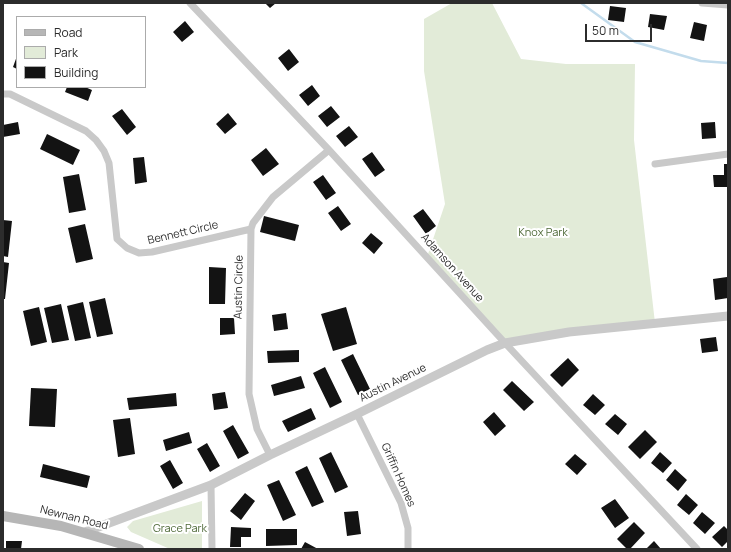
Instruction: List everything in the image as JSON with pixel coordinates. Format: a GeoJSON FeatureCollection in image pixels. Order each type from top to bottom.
{"type":"FeatureCollection","features":[{"type":"Feature","properties":{"kind":"main road","name":"Newnan Road"},"geometry":{"type":"LineString","coordinates":[[3,516],[36,521],[85,532],[139,549]]}},
{"type":"Feature","properties":{"kind":"street","name":"Adamson Avenue"},"geometry":{"type":"LineString","coordinates":[[190,3],[329,150],[505,343],[697,549]]}},
{"type":"Feature","properties":{"kind":"street"},"geometry":{"type":"LineString","coordinates":[[702,3],[728,5]]}},
{"type":"Feature","properties":{"kind":"street","name":"Bennett Circle"},"geometry":{"type":"LineString","coordinates":[[3,94],[10,94],[17,97],[86,131],[96,140],[104,151],[109,163],[117,239],[127,248],[139,253],[152,252],[251,229]]}},
{"type":"Feature","properties":{"kind":"street","name":"Austin Circle"},"geometry":{"type":"LineString","coordinates":[[270,454],[257,429],[249,394],[251,229],[253,222],[272,197],[329,150]]}},
{"type":"Feature","properties":{"kind":"street"},"geometry":{"type":"LineString","coordinates":[[655,164],[728,154]]}},
{"type":"Feature","properties":{"kind":"street","name":"Austin Avenue"},"geometry":{"type":"LineString","coordinates":[[85,532],[211,485],[270,454],[357,414],[487,350],[505,343],[569,332],[728,316]]}},
{"type":"Feature","properties":{"kind":"street","name":"Griffin Homes"},"geometry":{"type":"LineString","coordinates":[[357,414],[401,503],[408,528],[408,549]]}},
{"type":"Feature","properties":{"kind":"street"},"geometry":{"type":"LineString","coordinates":[[211,485],[212,549]]}},
{"type":"Feature","properties":{"kind":"green space","name":"Knox Park"},"geometry":{"type":"Polygon","coordinates":[[[452,3],[492,3],[521,59],[566,64],[635,64],[634,140],[655,323],[505,343],[427,257],[445,204],[424,71],[424,19],[452,3]]]}},
{"type":"Feature","properties":{"kind":"green space","name":"Grace Park"},"geometry":{"type":"Polygon","coordinates":[[[202,501],[202,549],[170,549],[131,532],[127,527],[133,521],[202,501]]]}},
{"type":"Feature","properties":{"kind":"building"},"geometry":{"type":"Polygon","coordinates":[[[265,3],[276,3],[270,8],[265,3]]]}},
{"type":"Feature","properties":{"kind":"building"},"geometry":{"type":"Polygon","coordinates":[[[610,6],[626,8],[624,22],[608,20],[610,6]]]}},
{"type":"Feature","properties":{"kind":"building"},"geometry":{"type":"Polygon","coordinates":[[[650,14],[667,16],[664,30],[648,27],[650,14]]]}},
{"type":"Feature","properties":{"kind":"building"},"geometry":{"type":"Polygon","coordinates":[[[185,21],[194,32],[182,42],[173,32],[185,21]]]}},
{"type":"Feature","properties":{"kind":"building"},"geometry":{"type":"Polygon","coordinates":[[[694,22],[707,25],[704,41],[690,38],[694,22]]]}},
{"type":"Feature","properties":{"kind":"building"},"geometry":{"type":"Polygon","coordinates":[[[289,49],[299,62],[288,71],[278,58],[289,49]]]}},
{"type":"Feature","properties":{"kind":"building"},"geometry":{"type":"Polygon","coordinates":[[[16,59],[16,68],[13,67],[16,59]]]}},
{"type":"Feature","properties":{"kind":"building"},"geometry":{"type":"Polygon","coordinates":[[[312,85],[320,96],[308,106],[299,95],[312,85]]]}},
{"type":"Feature","properties":{"kind":"building"},"geometry":{"type":"Polygon","coordinates":[[[67,88],[87,88],[92,90],[88,101],[65,92],[67,88]]]}},
{"type":"Feature","properties":{"kind":"building"},"geometry":{"type":"Polygon","coordinates":[[[331,106],[340,117],[327,127],[318,116],[331,106]]]}},
{"type":"Feature","properties":{"kind":"building"},"geometry":{"type":"Polygon","coordinates":[[[122,109],[136,127],[127,135],[112,116],[122,109]]]}},
{"type":"Feature","properties":{"kind":"building"},"geometry":{"type":"Polygon","coordinates":[[[228,113],[237,124],[225,134],[216,124],[228,113]]]}},
{"type":"Feature","properties":{"kind":"building"},"geometry":{"type":"Polygon","coordinates":[[[18,122],[20,134],[3,137],[3,125],[18,122]]]}},
{"type":"Feature","properties":{"kind":"building"},"geometry":{"type":"Polygon","coordinates":[[[715,122],[716,138],[702,139],[701,123],[715,122]]]}},
{"type":"Feature","properties":{"kind":"building"},"geometry":{"type":"Polygon","coordinates":[[[349,126],[358,137],[345,147],[336,136],[349,126]]]}},
{"type":"Feature","properties":{"kind":"building"},"geometry":{"type":"Polygon","coordinates":[[[47,134],[80,150],[73,165],[40,149],[47,134]]]}},
{"type":"Feature","properties":{"kind":"building"},"geometry":{"type":"Polygon","coordinates":[[[266,148],[279,164],[263,176],[251,160],[266,148]]]}},
{"type":"Feature","properties":{"kind":"building"},"geometry":{"type":"Polygon","coordinates":[[[372,152],[385,170],[375,177],[362,159],[372,152]]]}},
{"type":"Feature","properties":{"kind":"building"},"geometry":{"type":"Polygon","coordinates":[[[144,157],[147,182],[135,184],[133,158],[144,157]]]}},
{"type":"Feature","properties":{"kind":"building"},"geometry":{"type":"Polygon","coordinates":[[[724,164],[728,164],[728,187],[714,187],[713,175],[724,175],[724,164]]]}},
{"type":"Feature","properties":{"kind":"building"},"geometry":{"type":"Polygon","coordinates":[[[79,174],[86,210],[69,213],[63,177],[79,174]]]}},
{"type":"Feature","properties":{"kind":"building"},"geometry":{"type":"Polygon","coordinates":[[[323,175],[336,193],[326,200],[313,182],[323,175]]]}},
{"type":"Feature","properties":{"kind":"building"},"geometry":{"type":"Polygon","coordinates":[[[338,206],[351,224],[341,231],[328,213],[338,206]]]}},
{"type":"Feature","properties":{"kind":"building"},"geometry":{"type":"Polygon","coordinates":[[[423,209],[436,226],[426,234],[413,216],[423,209]]]}},
{"type":"Feature","properties":{"kind":"building"},"geometry":{"type":"Polygon","coordinates":[[[264,216],[299,225],[295,241],[260,232],[264,216]]]}},
{"type":"Feature","properties":{"kind":"building"},"geometry":{"type":"Polygon","coordinates":[[[3,220],[12,221],[8,257],[3,256],[3,220]]]}},
{"type":"Feature","properties":{"kind":"building"},"geometry":{"type":"Polygon","coordinates":[[[85,224],[93,259],[76,263],[68,228],[85,224]]]}},
{"type":"Feature","properties":{"kind":"building"},"geometry":{"type":"Polygon","coordinates":[[[371,233],[383,243],[374,254],[362,243],[371,233]]]}},
{"type":"Feature","properties":{"kind":"building"},"geometry":{"type":"Polygon","coordinates":[[[3,262],[9,263],[5,299],[3,299],[3,262]]]}},
{"type":"Feature","properties":{"kind":"building"},"geometry":{"type":"Polygon","coordinates":[[[209,267],[226,268],[225,304],[209,304],[209,267]]]}},
{"type":"Feature","properties":{"kind":"building"},"geometry":{"type":"Polygon","coordinates":[[[727,277],[728,298],[715,300],[713,279],[727,277]]]}},
{"type":"Feature","properties":{"kind":"building"},"geometry":{"type":"Polygon","coordinates":[[[105,298],[113,334],[97,337],[89,302],[105,298]]]}},
{"type":"Feature","properties":{"kind":"building"},"geometry":{"type":"Polygon","coordinates":[[[83,302],[91,338],[75,341],[67,306],[83,302]]]}},
{"type":"Feature","properties":{"kind":"building"},"geometry":{"type":"Polygon","coordinates":[[[61,304],[69,340],[52,343],[44,308],[61,304]]]}},
{"type":"Feature","properties":{"kind":"building"},"geometry":{"type":"Polygon","coordinates":[[[39,307],[47,342],[31,346],[23,311],[39,307]]]}},
{"type":"Feature","properties":{"kind":"building"},"geometry":{"type":"Polygon","coordinates":[[[346,307],[357,344],[333,351],[321,314],[346,307]]]}},
{"type":"Feature","properties":{"kind":"building"},"geometry":{"type":"Polygon","coordinates":[[[286,313],[288,329],[274,331],[272,315],[286,313]]]}},
{"type":"Feature","properties":{"kind":"building"},"geometry":{"type":"Polygon","coordinates":[[[220,318],[234,318],[235,334],[220,335],[220,318]]]}},
{"type":"Feature","properties":{"kind":"building"},"geometry":{"type":"Polygon","coordinates":[[[716,337],[718,351],[702,353],[700,339],[716,337]]]}},
{"type":"Feature","properties":{"kind":"building"},"geometry":{"type":"Polygon","coordinates":[[[299,350],[299,362],[268,363],[267,351],[299,350]]]}},
{"type":"Feature","properties":{"kind":"building"},"geometry":{"type":"Polygon","coordinates":[[[353,354],[370,389],[358,395],[341,360],[353,354]]]}},
{"type":"Feature","properties":{"kind":"building"},"geometry":{"type":"Polygon","coordinates":[[[568,358],[579,370],[562,387],[550,375],[568,358]]]}},
{"type":"Feature","properties":{"kind":"building"},"geometry":{"type":"Polygon","coordinates":[[[325,367],[342,402],[330,408],[313,373],[325,367]]]}},
{"type":"Feature","properties":{"kind":"building"},"geometry":{"type":"Polygon","coordinates":[[[301,376],[305,388],[274,396],[271,385],[301,376]]]}},
{"type":"Feature","properties":{"kind":"building"},"geometry":{"type":"Polygon","coordinates":[[[512,381],[534,402],[524,411],[503,390],[512,381]]]}},
{"type":"Feature","properties":{"kind":"building"},"geometry":{"type":"Polygon","coordinates":[[[31,388],[57,389],[55,427],[29,426],[31,388]]]}},
{"type":"Feature","properties":{"kind":"building"},"geometry":{"type":"Polygon","coordinates":[[[225,392],[228,408],[214,410],[212,394],[225,392]]]}},
{"type":"Feature","properties":{"kind":"building"},"geometry":{"type":"Polygon","coordinates":[[[176,393],[177,406],[129,410],[127,398],[176,393]]]}},
{"type":"Feature","properties":{"kind":"building"},"geometry":{"type":"Polygon","coordinates":[[[593,394],[605,405],[595,415],[583,405],[593,394]]]}},
{"type":"Feature","properties":{"kind":"building"},"geometry":{"type":"Polygon","coordinates":[[[311,408],[316,419],[288,432],[282,421],[311,408]]]}},
{"type":"Feature","properties":{"kind":"building"},"geometry":{"type":"Polygon","coordinates":[[[494,412],[506,426],[495,436],[483,422],[494,412]]]}},
{"type":"Feature","properties":{"kind":"building"},"geometry":{"type":"Polygon","coordinates":[[[615,414],[627,424],[618,435],[605,424],[615,414]]]}},
{"type":"Feature","properties":{"kind":"building"},"geometry":{"type":"Polygon","coordinates":[[[130,418],[135,454],[118,457],[113,420],[130,418]]]}},
{"type":"Feature","properties":{"kind":"building"},"geometry":{"type":"Polygon","coordinates":[[[233,425],[249,453],[238,459],[223,431],[233,425]]]}},
{"type":"Feature","properties":{"kind":"building"},"geometry":{"type":"Polygon","coordinates":[[[645,430],[657,442],[640,459],[628,447],[645,430]]]}},
{"type":"Feature","properties":{"kind":"building"},"geometry":{"type":"Polygon","coordinates":[[[189,432],[192,443],[166,451],[163,440],[189,432]]]}},
{"type":"Feature","properties":{"kind":"building"},"geometry":{"type":"Polygon","coordinates":[[[207,443],[220,466],[210,472],[197,449],[207,443]]]}},
{"type":"Feature","properties":{"kind":"building"},"geometry":{"type":"Polygon","coordinates":[[[331,452],[348,487],[335,493],[319,458],[331,452]]]}},
{"type":"Feature","properties":{"kind":"building"},"geometry":{"type":"Polygon","coordinates":[[[660,452],[672,463],[663,473],[651,463],[660,452]]]}},
{"type":"Feature","properties":{"kind":"building"},"geometry":{"type":"Polygon","coordinates":[[[575,454],[587,464],[577,475],[565,464],[575,454]]]}},
{"type":"Feature","properties":{"kind":"building"},"geometry":{"type":"Polygon","coordinates":[[[170,460],[183,483],[173,489],[160,466],[170,460]]]}},
{"type":"Feature","properties":{"kind":"building"},"geometry":{"type":"Polygon","coordinates":[[[43,464],[90,476],[87,488],[40,477],[43,464]]]}},
{"type":"Feature","properties":{"kind":"building"},"geometry":{"type":"Polygon","coordinates":[[[307,466],[324,502],[312,507],[295,472],[307,466]]]}},
{"type":"Feature","properties":{"kind":"building"},"geometry":{"type":"Polygon","coordinates":[[[675,469],[687,480],[678,491],[666,480],[675,469]]]}},
{"type":"Feature","properties":{"kind":"building"},"geometry":{"type":"Polygon","coordinates":[[[279,480],[296,515],[283,521],[267,485],[279,480]]]}},
{"type":"Feature","properties":{"kind":"building"},"geometry":{"type":"Polygon","coordinates":[[[245,493],[255,501],[241,520],[230,511],[245,493]]]}},
{"type":"Feature","properties":{"kind":"building"},"geometry":{"type":"Polygon","coordinates":[[[686,494],[698,505],[689,515],[677,505],[686,494]]]}},
{"type":"Feature","properties":{"kind":"building"},"geometry":{"type":"Polygon","coordinates":[[[615,499],[629,518],[615,528],[601,508],[615,499]]]}},
{"type":"Feature","properties":{"kind":"building"},"geometry":{"type":"Polygon","coordinates":[[[358,511],[361,534],[347,536],[344,512],[358,511]]]}},
{"type":"Feature","properties":{"kind":"building"},"geometry":{"type":"Polygon","coordinates":[[[702,512],[715,523],[705,534],[693,523],[702,512]]]}},
{"type":"Feature","properties":{"kind":"building"},"geometry":{"type":"Polygon","coordinates":[[[634,522],[645,533],[630,549],[627,549],[617,539],[634,522]]]}},
{"type":"Feature","properties":{"kind":"building"},"geometry":{"type":"Polygon","coordinates":[[[724,526],[728,530],[728,541],[722,547],[712,537],[724,526]]]}},
{"type":"Feature","properties":{"kind":"building"},"geometry":{"type":"Polygon","coordinates":[[[231,527],[251,528],[251,537],[241,537],[241,547],[230,547],[231,527]]]}},
{"type":"Feature","properties":{"kind":"building"},"geometry":{"type":"Polygon","coordinates":[[[266,529],[297,529],[297,545],[266,546],[266,529]]]}},
{"type":"Feature","properties":{"kind":"building"},"geometry":{"type":"Polygon","coordinates":[[[6,541],[22,541],[21,549],[6,549],[6,541]]]}},
{"type":"Feature","properties":{"kind":"building"},"geometry":{"type":"Polygon","coordinates":[[[654,541],[661,549],[646,549],[654,541]]]}},
{"type":"Feature","properties":{"kind":"building"},"geometry":{"type":"Polygon","coordinates":[[[305,542],[318,549],[301,549],[305,542]]]}},
{"type":"Feature","properties":{"kind":"waterway"},"geometry":{"type":"LineString","coordinates":[[581,3],[635,42],[701,61],[728,63]]}}]}
